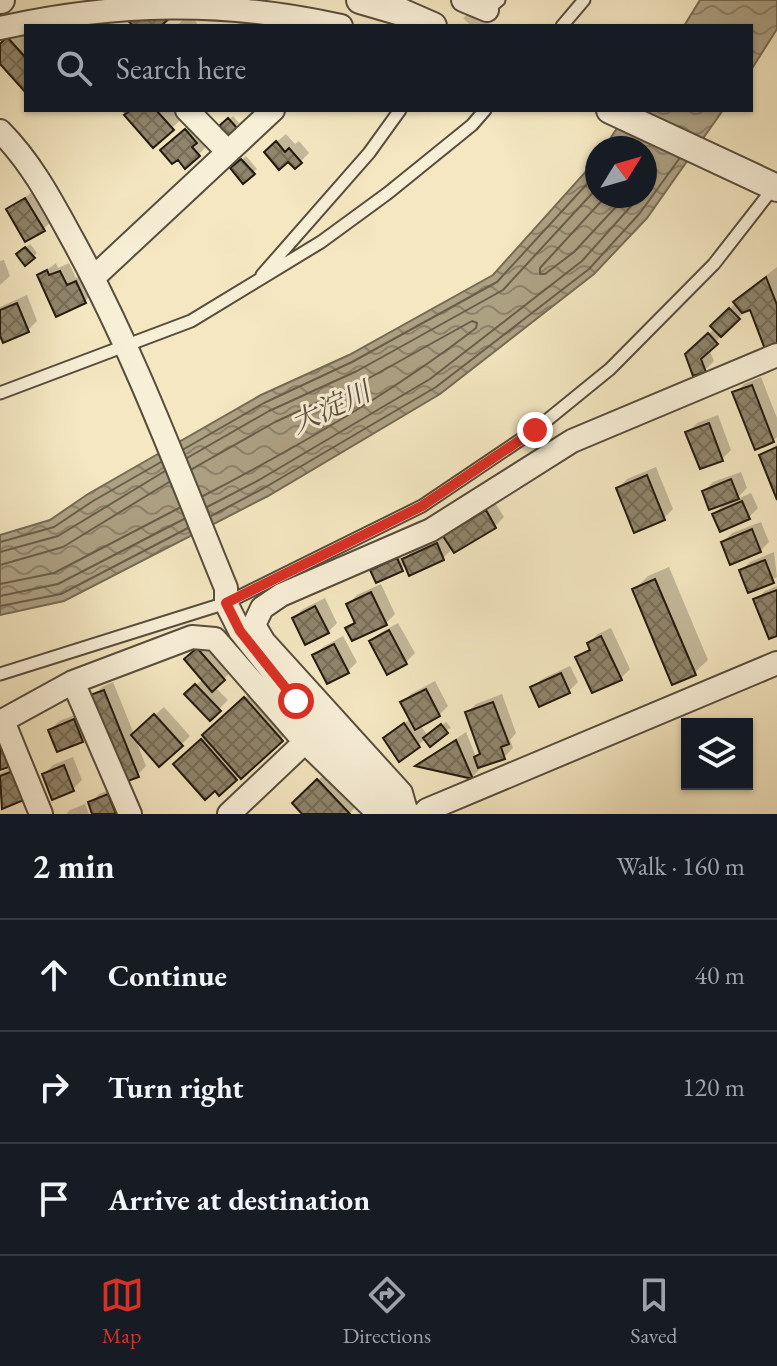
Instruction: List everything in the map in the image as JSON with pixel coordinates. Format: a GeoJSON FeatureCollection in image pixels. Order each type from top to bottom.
{"type":"FeatureCollection","features":[{"type":"Feature","properties":{"kind":"street"},"geometry":{"type":"LineString","coordinates":[[360,0],[428,24]]}},
{"type":"Feature","properties":{"kind":"street"},"geometry":{"type":"LineString","coordinates":[[463,0],[493,5]]}},
{"type":"Feature","properties":{"kind":"street"},"geometry":{"type":"LineString","coordinates":[[40,24],[100,18],[188,1],[287,12],[333,24]]}},
{"type":"Feature","properties":{"kind":"street"},"geometry":{"type":"LineString","coordinates":[[0,28],[24,26]]}},
{"type":"Feature","properties":{"kind":"street"},"geometry":{"type":"LineString","coordinates":[[189,112],[228,152]]}},
{"type":"Feature","properties":{"kind":"street"},"geometry":{"type":"LineString","coordinates":[[93,278],[271,112]]}},
{"type":"Feature","properties":{"kind":"street"},"geometry":{"type":"LineString","coordinates":[[614,112],[776,186]]}},
{"type":"Feature","properties":{"kind":"street"},"geometry":{"type":"LineString","coordinates":[[0,131],[36,173],[126,345],[240,631],[296,701],[398,814]]}},
{"type":"Feature","properties":{"kind":"street"},"geometry":{"type":"LineString","coordinates":[[407,814],[401,793],[264,642],[254,625],[262,608],[281,595],[431,530],[572,441],[777,355]]}},
{"type":"Feature","properties":{"kind":"street"},"geometry":{"type":"LineString","coordinates":[[41,814],[1,721],[73,682],[192,637],[215,639],[305,742],[379,814]]}},
{"type":"Feature","properties":{"kind":"street"},"geometry":{"type":"LineString","coordinates":[[423,814],[777,663]]}},
{"type":"Feature","properties":{"kind":"street"},"geometry":{"type":"LineString","coordinates":[[73,682],[130,814]]}},
{"type":"Feature","properties":{"kind":"street"},"geometry":{"type":"LineString","coordinates":[[229,814],[305,742]]}},
{"type":"Feature","properties":{"kind":"lane"},"geometry":{"type":"LineString","coordinates":[[564,24],[584,0]]}},
{"type":"Feature","properties":{"kind":"lane"},"geometry":{"type":"LineString","coordinates":[[252,285],[369,153],[399,112]]}},
{"type":"Feature","properties":{"kind":"lane"},"geometry":{"type":"LineString","coordinates":[[0,393],[191,321],[321,242],[388,193],[472,125],[483,112]]}},
{"type":"Feature","properties":{"kind":"lane"},"geometry":{"type":"LineString","coordinates":[[0,674],[226,595],[422,506],[535,430],[610,369],[714,264],[776,186]]}},
{"type":"Feature","properties":{"kind":"water"},"geometry":{"type":"Polygon","coordinates":[[[700,0],[777,0],[777,29],[753,67],[753,24],[685,24],[700,0]]]}},
{"type":"Feature","properties":{"kind":"water"},"geometry":{"type":"Polygon","coordinates":[[[628,112],[722,112],[657,204],[657,136],[612,136],[628,112]]]}},
{"type":"Feature","properties":{"kind":"water","name":"大淀川"},"geometry":{"type":"Polygon","coordinates":[[[585,172],[585,208],[654,208],[594,274],[440,394],[268,496],[64,601],[0,615],[0,535],[50,520],[88,494],[261,395],[349,355],[493,275],[585,172]]]}},
{"type":"Feature","properties":{"kind":"building"},"geometry":{"type":"Polygon","coordinates":[[[123,15],[172,16],[163,24],[131,24],[123,15]]]}},
{"type":"Feature","properties":{"kind":"building"},"geometry":{"type":"Polygon","coordinates":[[[7,37],[24,56],[24,91],[0,64],[0,44],[7,37]]]}},
{"type":"Feature","properties":{"kind":"building"},"geometry":{"type":"Polygon","coordinates":[[[128,112],[158,112],[174,130],[153,148],[124,115],[128,112]]]}},
{"type":"Feature","properties":{"kind":"building"},"geometry":{"type":"Polygon","coordinates":[[[228,118],[237,128],[228,136],[219,126],[228,118]]]}},
{"type":"Feature","properties":{"kind":"building"},"geometry":{"type":"Polygon","coordinates":[[[185,129],[197,143],[192,147],[200,156],[185,169],[178,160],[172,164],[160,150],[185,129]]]}},
{"type":"Feature","properties":{"kind":"building"},"geometry":{"type":"Polygon","coordinates":[[[276,141],[285,152],[289,148],[302,163],[295,169],[288,162],[279,170],[264,152],[276,141]]]}},
{"type":"Feature","properties":{"kind":"building"},"geometry":{"type":"Polygon","coordinates":[[[241,159],[255,174],[243,184],[230,168],[241,159]]]}},
{"type":"Feature","properties":{"kind":"building"},"geometry":{"type":"Polygon","coordinates":[[[25,198],[45,231],[25,242],[6,209],[25,198]]]}},
{"type":"Feature","properties":{"kind":"building"},"geometry":{"type":"Polygon","coordinates":[[[25,247],[35,258],[25,266],[16,254],[25,247]]]}},
{"type":"Feature","properties":{"kind":"building"},"geometry":{"type":"Polygon","coordinates":[[[47,270],[49,275],[60,271],[67,285],[76,281],[86,303],[56,317],[37,275],[47,270]]]}},
{"type":"Feature","properties":{"kind":"building"},"geometry":{"type":"Polygon","coordinates":[[[766,277],[777,305],[777,345],[765,349],[750,310],[742,313],[733,302],[766,277]]]}},
{"type":"Feature","properties":{"kind":"building"},"geometry":{"type":"Polygon","coordinates":[[[17,303],[29,332],[3,343],[0,310],[17,303]]]}},
{"type":"Feature","properties":{"kind":"building"},"geometry":{"type":"Polygon","coordinates":[[[729,308],[740,319],[721,337],[710,326],[729,308]]]}},
{"type":"Feature","properties":{"kind":"building"},"geometry":{"type":"Polygon","coordinates":[[[708,333],[718,344],[701,359],[706,372],[693,376],[685,354],[708,333]]]}},
{"type":"Feature","properties":{"kind":"building"},"geometry":{"type":"Polygon","coordinates":[[[752,385],[774,442],[755,450],[732,392],[752,385]]]}},
{"type":"Feature","properties":{"kind":"building"},"geometry":{"type":"Polygon","coordinates":[[[709,423],[723,461],[700,469],[685,432],[709,423]]]}},
{"type":"Feature","properties":{"kind":"building"},"geometry":{"type":"Polygon","coordinates":[[[777,447],[777,500],[759,455],[777,447]]]}},
{"type":"Feature","properties":{"kind":"building"},"geometry":{"type":"Polygon","coordinates":[[[647,475],[665,520],[634,533],[616,488],[647,475]]]}},
{"type":"Feature","properties":{"kind":"building"},"geometry":{"type":"Polygon","coordinates":[[[731,479],[739,499],[709,510],[702,491],[731,479]]]}},
{"type":"Feature","properties":{"kind":"building"},"geometry":{"type":"Polygon","coordinates":[[[742,501],[750,519],[720,532],[712,514],[742,501]]]}},
{"type":"Feature","properties":{"kind":"building"},"geometry":{"type":"Polygon","coordinates":[[[486,510],[496,528],[454,553],[443,536],[486,510]]]}},
{"type":"Feature","properties":{"kind":"building"},"geometry":{"type":"Polygon","coordinates":[[[752,529],[761,552],[730,565],[721,542],[752,529]]]}},
{"type":"Feature","properties":{"kind":"building"},"geometry":{"type":"Polygon","coordinates":[[[437,543],[444,560],[409,576],[402,559],[437,543]]]}},
{"type":"Feature","properties":{"kind":"building"},"geometry":{"type":"Polygon","coordinates":[[[397,558],[403,571],[376,583],[370,570],[397,558]]]}},
{"type":"Feature","properties":{"kind":"building"},"geometry":{"type":"Polygon","coordinates":[[[765,560],[774,583],[748,593],[739,570],[765,560]]]}},
{"type":"Feature","properties":{"kind":"building"},"geometry":{"type":"Polygon","coordinates":[[[655,579],[696,675],[672,685],[632,589],[655,579]]]}},
{"type":"Feature","properties":{"kind":"building"},"geometry":{"type":"Polygon","coordinates":[[[777,590],[777,636],[769,639],[753,599],[777,590]]]}},
{"type":"Feature","properties":{"kind":"building"},"geometry":{"type":"Polygon","coordinates":[[[371,592],[387,625],[352,641],[345,628],[355,623],[346,604],[371,592]]]}},
{"type":"Feature","properties":{"kind":"building"},"geometry":{"type":"Polygon","coordinates":[[[315,606],[329,633],[305,645],[292,618],[315,606]]]}},
{"type":"Feature","properties":{"kind":"building"},"geometry":{"type":"Polygon","coordinates":[[[389,630],[407,664],[387,675],[369,641],[389,630]]]}},
{"type":"Feature","properties":{"kind":"building"},"geometry":{"type":"Polygon","coordinates":[[[601,636],[622,680],[592,693],[575,657],[590,650],[587,643],[601,636]]]}},
{"type":"Feature","properties":{"kind":"building"},"geometry":{"type":"Polygon","coordinates":[[[334,644],[349,673],[327,684],[312,655],[334,644]]]}},
{"type":"Feature","properties":{"kind":"building"},"geometry":{"type":"Polygon","coordinates":[[[197,648],[225,680],[212,692],[184,659],[197,648]]]}},
{"type":"Feature","properties":{"kind":"building"},"geometry":{"type":"Polygon","coordinates":[[[561,673],[570,693],[539,707],[530,687],[561,673]]]}},
{"type":"Feature","properties":{"kind":"building"},"geometry":{"type":"Polygon","coordinates":[[[195,684],[221,711],[210,721],[184,694],[195,684]]]}},
{"type":"Feature","properties":{"kind":"building"},"geometry":{"type":"Polygon","coordinates":[[[426,689],[440,716],[415,730],[400,702],[426,689]]]}},
{"type":"Feature","properties":{"kind":"building"},"geometry":{"type":"Polygon","coordinates":[[[104,690],[139,777],[125,782],[90,695],[104,690]]]}},
{"type":"Feature","properties":{"kind":"building"},"geometry":{"type":"Polygon","coordinates":[[[244,697],[283,741],[241,779],[202,735],[244,697]]]}},
{"type":"Feature","properties":{"kind":"building"},"geometry":{"type":"Polygon","coordinates":[[[493,702],[509,744],[501,747],[505,759],[478,768],[474,757],[480,754],[465,712],[493,702]]]}},
{"type":"Feature","properties":{"kind":"building"},"geometry":{"type":"Polygon","coordinates":[[[154,714],[183,746],[159,767],[131,735],[154,714]]]}},
{"type":"Feature","properties":{"kind":"building"},"geometry":{"type":"Polygon","coordinates":[[[74,719],[83,742],[57,752],[48,730],[74,719]]]}},
{"type":"Feature","properties":{"kind":"building"},"geometry":{"type":"Polygon","coordinates":[[[404,723],[420,747],[399,762],[383,738],[404,723]]]}},
{"type":"Feature","properties":{"kind":"building"},"geometry":{"type":"Polygon","coordinates":[[[441,724],[448,733],[430,747],[423,738],[441,724]]]}},
{"type":"Feature","properties":{"kind":"building"},"geometry":{"type":"Polygon","coordinates":[[[201,739],[237,780],[219,796],[215,791],[205,800],[173,764],[201,739]]]}},
{"type":"Feature","properties":{"kind":"building"},"geometry":{"type":"Polygon","coordinates":[[[456,740],[473,779],[415,766],[456,740]]]}},
{"type":"Feature","properties":{"kind":"building"},"geometry":{"type":"Polygon","coordinates":[[[0,745],[9,767],[0,770],[0,745]]]}},
{"type":"Feature","properties":{"kind":"building"},"geometry":{"type":"Polygon","coordinates":[[[64,765],[74,791],[52,800],[42,774],[64,765]]]}},
{"type":"Feature","properties":{"kind":"building"},"geometry":{"type":"Polygon","coordinates":[[[13,771],[24,800],[2,809],[0,776],[13,771]]]}},
{"type":"Feature","properties":{"kind":"building"},"geometry":{"type":"Polygon","coordinates":[[[317,779],[350,814],[302,814],[292,803],[317,779]]]}},
{"type":"Feature","properties":{"kind":"building"},"geometry":{"type":"Polygon","coordinates":[[[108,794],[116,814],[92,814],[88,802],[108,794]]]}},
{"type":"Feature","properties":{"kind":"tunnel"},"geometry":{"type":"LineString","coordinates":[[473,24],[487,10]]}},
{"type":"Feature","properties":{"kind":"route"},"geometry":{"type":"LineString","coordinates":[[296,701],[240,631],[226,603],[422,506],[535,430]]}}]}
